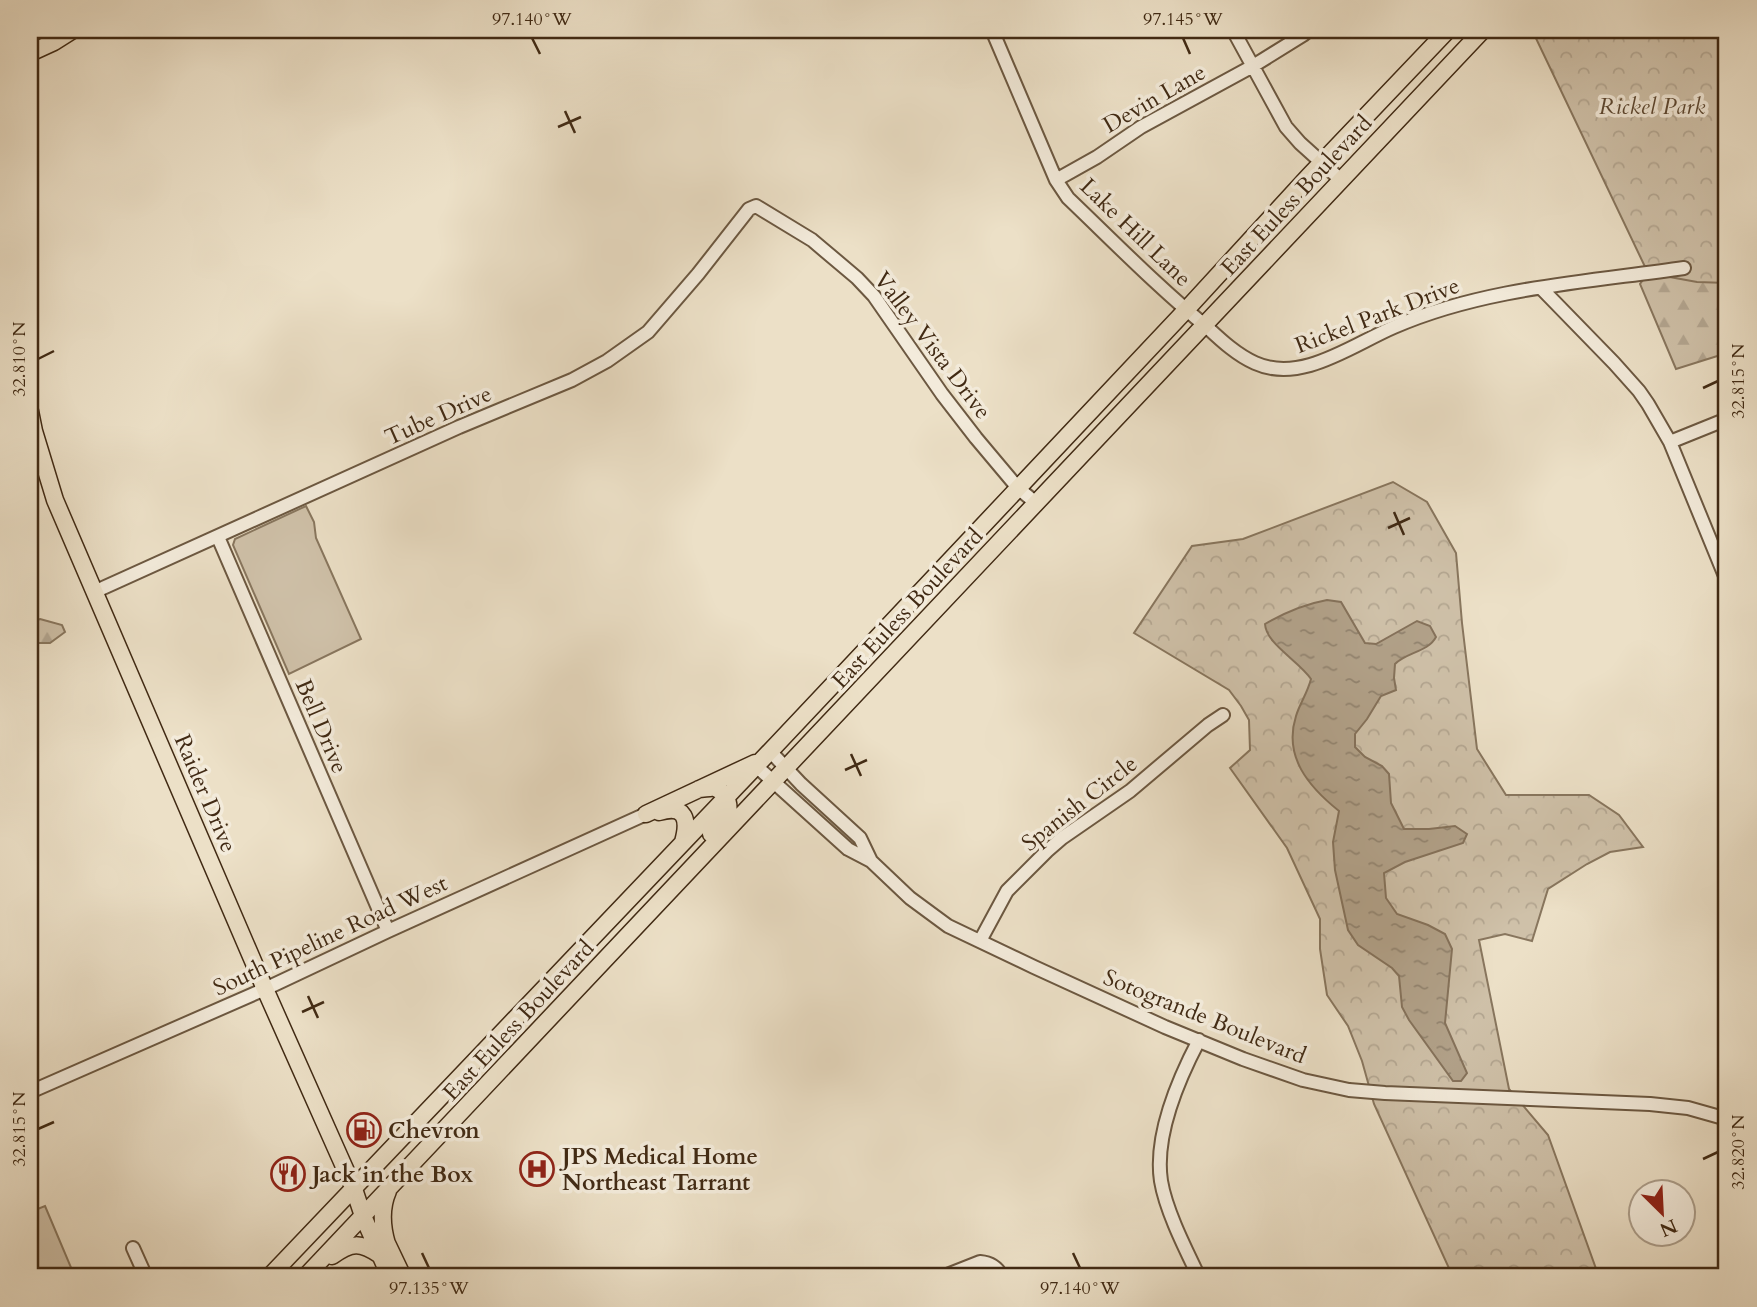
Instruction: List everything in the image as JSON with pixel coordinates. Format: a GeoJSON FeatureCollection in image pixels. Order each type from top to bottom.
{"type":"FeatureCollection","features":[{"type":"Feature","properties":{"kind":"main road"},"geometry":{"type":"LineString","coordinates":[[30,53],[73,30]]}},
{"type":"Feature","properties":{"kind":"main road","name":"East Euless Boulevard"},"geometry":{"type":"LineString","coordinates":[[269,1277],[763,759],[1448,30]]}},
{"type":"Feature","properties":{"kind":"main road","name":"East Euless Boulevard"},"geometry":{"type":"LineString","coordinates":[[309,1273],[1483,30]]}},
{"type":"Feature","properties":{"kind":"main road","name":"Raider Drive"},"geometry":{"type":"LineString","coordinates":[[30,411],[55,499],[265,989],[384,1251],[390,1277]]}},
{"type":"Feature","properties":{"kind":"main road"},"geometry":{"type":"LineString","coordinates":[[646,814],[763,759]]}},
{"type":"Feature","properties":{"kind":"main road"},"geometry":{"type":"LineString","coordinates":[[667,895],[684,867],[724,820],[728,811],[726,798],[720,790],[714,787],[699,789]]}},
{"type":"Feature","properties":{"kind":"main road"},"geometry":{"type":"LineString","coordinates":[[646,814],[669,809],[683,814],[687,822],[683,843]]}},
{"type":"Feature","properties":{"kind":"main road"},"geometry":{"type":"LineString","coordinates":[[546,986],[564,1003]]}},
{"type":"Feature","properties":{"kind":"main road"},"geometry":{"type":"LineString","coordinates":[[309,1273],[341,1249],[351,1246],[384,1251],[384,1199],[390,1187]]}},
{"type":"Feature","properties":{"kind":"main road","name":"Raider Drive"},"geometry":{"type":"LineString","coordinates":[[384,1251],[403,1277]]}},
{"type":"Feature","properties":{"kind":"street","name":"Lake Hill Lane"},"geometry":{"type":"LineString","coordinates":[[992,30],[1056,180],[1068,198],[1186,310]]}},
{"type":"Feature","properties":{"kind":"street"},"geometry":{"type":"LineString","coordinates":[[1233,30],[1286,127],[1341,180]]}},
{"type":"Feature","properties":{"kind":"street","name":"Devin Lane"},"geometry":{"type":"LineString","coordinates":[[1056,180],[1097,157],[1141,127],[1253,66],[1309,30]]}},
{"type":"Feature","properties":{"kind":"street","name":"Valley Vista Drive"},"geometry":{"type":"LineString","coordinates":[[749,209],[756,206],[812,240],[856,277],[874,296],[942,394],[1018,488],[1036,503]]}},
{"type":"Feature","properties":{"kind":"street","name":"Tube Drive"},"geometry":{"type":"LineString","coordinates":[[94,592],[459,427],[572,380],[607,361],[648,332],[749,209]]}},
{"type":"Feature","properties":{"kind":"street","name":"Rickel Park Drive"},"geometry":{"type":"LineString","coordinates":[[1186,310],[1243,357],[1271,368],[1291,369],[1313,365],[1392,328],[1470,301],[1684,268]]}},
{"type":"Feature","properties":{"kind":"street"},"geometry":{"type":"LineString","coordinates":[[1541,288],[1639,391],[1670,442],[1727,581]]}},
{"type":"Feature","properties":{"kind":"street"},"geometry":{"type":"LineString","coordinates":[[1670,442],[1727,419]]}},
{"type":"Feature","properties":{"kind":"street","name":"Bell Drive"},"geometry":{"type":"LineString","coordinates":[[218,537],[388,931]]}},
{"type":"Feature","properties":{"kind":"street","name":"Spanish Circle"},"geometry":{"type":"LineString","coordinates":[[980,941],[1007,891],[1047,851],[1130,791],[1223,715]]}},
{"type":"Feature","properties":{"kind":"street","name":"Sotogrande Boulevard"},"geometry":{"type":"LineString","coordinates":[[763,759],[786,769],[860,838],[871,861]]}},
{"type":"Feature","properties":{"kind":"street","name":"Sotogrande Boulevard"},"geometry":{"type":"LineString","coordinates":[[763,759],[774,782],[848,849],[871,861],[910,898],[948,926],[1165,1027],[1241,1058],[1314,1082],[1349,1090],[1650,1104],[1688,1108],[1727,1119]]}},
{"type":"Feature","properties":{"kind":"street","name":"South Pipeline Road West"},"geometry":{"type":"LineString","coordinates":[[30,1093],[265,989],[646,814]]}},
{"type":"Feature","properties":{"kind":"street"},"geometry":{"type":"LineString","coordinates":[[1199,1040],[1173,1098],[1161,1143],[1160,1166],[1161,1183],[1166,1198],[1199,1277]]}},
{"type":"Feature","properties":{"kind":"street"},"geometry":{"type":"LineString","coordinates":[[133,1248],[146,1277]]}},
{"type":"Feature","properties":{"kind":"street"},"geometry":{"type":"LineString","coordinates":[[942,1277],[980,1262],[987,1262],[996,1267],[1002,1277]]}},
{"type":"Feature","properties":{"kind":"green space","name":"Rickel Park"},"geometry":{"type":"Polygon","coordinates":[[[1532,30],[1727,30],[1727,283],[1697,282],[1648,273],[1532,30]]]}},
{"type":"Feature","properties":{"kind":"green space"},"geometry":{"type":"Polygon","coordinates":[[[1648,273],[1727,283],[1727,353],[1676,369],[1640,284],[1648,273]]]}},
{"type":"Feature","properties":{"kind":"green space"},"geometry":{"type":"Polygon","coordinates":[[[1393,482],[1427,502],[1456,553],[1477,749],[1506,795],[1589,795],[1619,815],[1643,847],[1610,852],[1548,889],[1532,941],[1505,934],[1479,940],[1509,1089],[1548,1135],[1599,1277],[1453,1277],[1374,1104],[1362,1061],[1348,1026],[1327,995],[1320,949],[1320,919],[1287,848],[1230,768],[1250,750],[1249,720],[1229,690],[1134,633],[1192,546],[1243,539],[1393,482]]]}},
{"type":"Feature","properties":{"kind":"green space"},"geometry":{"type":"Polygon","coordinates":[[[306,506],[314,522],[316,538],[361,639],[289,674],[233,545],[235,539],[306,506]]]}},
{"type":"Feature","properties":{"kind":"green space"},"geometry":{"type":"Polygon","coordinates":[[[40,619],[62,625],[65,632],[50,643],[30,646],[30,623],[40,619]]]}},
{"type":"Feature","properties":{"kind":"green space"},"geometry":{"type":"Polygon","coordinates":[[[45,1206],[75,1277],[30,1277],[30,1212],[45,1206]]]}},
{"type":"Feature","properties":{"kind":"water"},"geometry":{"type":"Polygon","coordinates":[[[1327,600],[1341,602],[1365,643],[1376,644],[1417,621],[1430,626],[1436,637],[1428,646],[1395,664],[1396,690],[1381,696],[1355,734],[1355,747],[1389,774],[1391,803],[1404,829],[1455,826],[1467,834],[1463,843],[1405,862],[1384,873],[1386,898],[1397,914],[1445,934],[1452,949],[1445,1023],[1467,1073],[1461,1081],[1453,1081],[1409,1020],[1402,1007],[1399,976],[1392,968],[1358,945],[1348,930],[1335,870],[1333,842],[1339,811],[1309,781],[1296,758],[1293,731],[1311,679],[1271,638],[1265,624],[1295,609],[1327,600]]]}},
{"type":"Feature","properties":{"kind":"place","name":"Chevron"},"geometry":{"type":"Point","coordinates":[364,1130]}},
{"type":"Feature","properties":{"kind":"place","name":"JPS Medical Home Northeast Tarrant"},"geometry":{"type":"Point","coordinates":[537,1169]}},
{"type":"Feature","properties":{"kind":"place","name":"Jack in the Box"},"geometry":{"type":"Point","coordinates":[288,1174]}}]}
